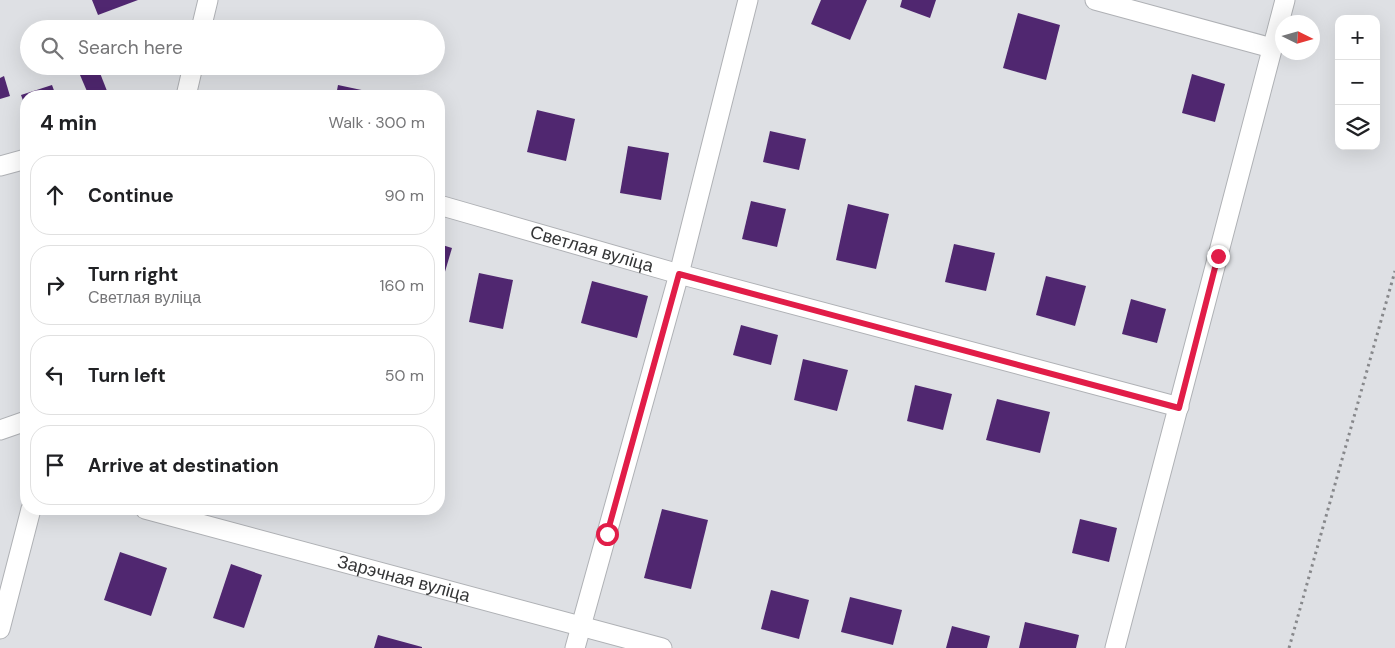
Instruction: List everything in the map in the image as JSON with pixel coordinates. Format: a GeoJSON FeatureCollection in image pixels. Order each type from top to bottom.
{"type":"FeatureCollection","features":[{"type":"Feature","properties":{"kind":"street"},"geometry":{"type":"LineString","coordinates":[[204,20],[208,0]]}},
{"type":"Feature","properties":{"kind":"street"},"geometry":{"type":"LineString","coordinates":[[576,648],[679,274],[748,0]]}},
{"type":"Feature","properties":{"kind":"street"},"geometry":{"type":"LineString","coordinates":[[1095,0],[1272,48]]}},
{"type":"Feature","properties":{"kind":"street"},"geometry":{"type":"LineString","coordinates":[[1115,648],[1284,0]]}},
{"type":"Feature","properties":{"kind":"street"},"geometry":{"type":"LineString","coordinates":[[187,90],[191,75]]}},
{"type":"Feature","properties":{"kind":"street"},"geometry":{"type":"LineString","coordinates":[[0,166],[20,160]]}},
{"type":"Feature","properties":{"kind":"street","name":"Светлая вуліца"},"geometry":{"type":"LineString","coordinates":[[445,207],[679,274],[1179,408]]}},
{"type":"Feature","properties":{"kind":"street"},"geometry":{"type":"LineString","coordinates":[[0,430],[20,423]]}},
{"type":"Feature","properties":{"kind":"street"},"geometry":{"type":"LineString","coordinates":[[0,629],[30,515]]}},
{"type":"Feature","properties":{"kind":"street","name":"Зарэчная вуліца"},"geometry":{"type":"LineString","coordinates":[[167,515],[662,648]]}},
{"type":"Feature","properties":{"kind":"path"},"geometry":{"type":"LineString","coordinates":[[1289,648],[1395,271]]}},
{"type":"Feature","properties":{"kind":"building"},"geometry":{"type":"Polygon","coordinates":[[[92,0],[138,0],[98,15],[92,0]]]}},
{"type":"Feature","properties":{"kind":"building"},"geometry":{"type":"Polygon","coordinates":[[[821,0],[867,0],[850,40],[811,24],[821,0]]]}},
{"type":"Feature","properties":{"kind":"building"},"geometry":{"type":"Polygon","coordinates":[[[902,0],[936,0],[930,18],[900,7],[902,0]]]}},
{"type":"Feature","properties":{"kind":"building"},"geometry":{"type":"Polygon","coordinates":[[[1018,13],[1060,25],[1046,80],[1003,68],[1018,13]]]}},
{"type":"Feature","properties":{"kind":"building"},"geometry":{"type":"Polygon","coordinates":[[[1192,74],[1225,84],[1215,122],[1182,113],[1192,74]]]}},
{"type":"Feature","properties":{"kind":"building"},"geometry":{"type":"Polygon","coordinates":[[[80,75],[101,75],[107,90],[86,90],[80,75]]]}},
{"type":"Feature","properties":{"kind":"building"},"geometry":{"type":"Polygon","coordinates":[[[4,76],[10,96],[0,99],[0,78],[4,76]]]}},
{"type":"Feature","properties":{"kind":"building"},"geometry":{"type":"Polygon","coordinates":[[[52,85],[54,90],[36,90],[52,85]]]}},
{"type":"Feature","properties":{"kind":"building"},"geometry":{"type":"Polygon","coordinates":[[[338,85],[362,90],[337,90],[338,85]]]}},
{"type":"Feature","properties":{"kind":"building"},"geometry":{"type":"Polygon","coordinates":[[[537,110],[575,119],[566,161],[527,152],[537,110]]]}},
{"type":"Feature","properties":{"kind":"building"},"geometry":{"type":"Polygon","coordinates":[[[770,131],[806,139],[799,170],[763,162],[770,131]]]}},
{"type":"Feature","properties":{"kind":"building"},"geometry":{"type":"Polygon","coordinates":[[[628,146],[669,153],[661,200],[620,193],[628,146]]]}},
{"type":"Feature","properties":{"kind":"building"},"geometry":{"type":"Polygon","coordinates":[[[751,201],[786,209],[777,247],[742,239],[751,201]]]}},
{"type":"Feature","properties":{"kind":"building"},"geometry":{"type":"Polygon","coordinates":[[[848,204],[889,214],[876,269],[836,260],[848,204]]]}},
{"type":"Feature","properties":{"kind":"building"},"geometry":{"type":"Polygon","coordinates":[[[954,244],[995,253],[986,291],[945,282],[954,244]]]}},
{"type":"Feature","properties":{"kind":"building"},"geometry":{"type":"Polygon","coordinates":[[[445,246],[452,248],[445,272],[445,246]]]}},
{"type":"Feature","properties":{"kind":"building"},"geometry":{"type":"Polygon","coordinates":[[[479,273],[513,280],[503,329],[469,322],[479,273]]]}},
{"type":"Feature","properties":{"kind":"building"},"geometry":{"type":"Polygon","coordinates":[[[1046,276],[1086,286],[1075,326],[1036,315],[1046,276]]]}},
{"type":"Feature","properties":{"kind":"building"},"geometry":{"type":"Polygon","coordinates":[[[592,281],[648,296],[637,338],[581,323],[592,281]]]}},
{"type":"Feature","properties":{"kind":"building"},"geometry":{"type":"Polygon","coordinates":[[[1131,299],[1166,309],[1157,343],[1122,334],[1131,299]]]}},
{"type":"Feature","properties":{"kind":"building"},"geometry":{"type":"Polygon","coordinates":[[[741,325],[778,335],[771,365],[733,355],[741,325]]]}},
{"type":"Feature","properties":{"kind":"building"},"geometry":{"type":"Polygon","coordinates":[[[803,359],[848,370],[837,411],[794,400],[803,359]]]}},
{"type":"Feature","properties":{"kind":"building"},"geometry":{"type":"Polygon","coordinates":[[[915,385],[952,394],[943,430],[907,421],[915,385]]]}},
{"type":"Feature","properties":{"kind":"building"},"geometry":{"type":"Polygon","coordinates":[[[997,399],[1050,412],[1040,453],[986,440],[997,399]]]}},
{"type":"Feature","properties":{"kind":"building"},"geometry":{"type":"Polygon","coordinates":[[[662,509],[708,520],[691,589],[644,578],[662,509]]]}},
{"type":"Feature","properties":{"kind":"building"},"geometry":{"type":"Polygon","coordinates":[[[1080,519],[1117,528],[1109,562],[1072,553],[1080,519]]]}},
{"type":"Feature","properties":{"kind":"building"},"geometry":{"type":"Polygon","coordinates":[[[120,552],[167,568],[151,616],[104,600],[120,552]]]}},
{"type":"Feature","properties":{"kind":"building"},"geometry":{"type":"Polygon","coordinates":[[[231,564],[262,575],[244,628],[213,618],[231,564]]]}},
{"type":"Feature","properties":{"kind":"building"},"geometry":{"type":"Polygon","coordinates":[[[771,590],[809,600],[799,639],[761,629],[771,590]]]}},
{"type":"Feature","properties":{"kind":"building"},"geometry":{"type":"Polygon","coordinates":[[[850,597],[902,610],[893,645],[841,632],[850,597]]]}},
{"type":"Feature","properties":{"kind":"building"},"geometry":{"type":"Polygon","coordinates":[[[1025,622],[1079,635],[1076,648],[1019,648],[1025,622]]]}},
{"type":"Feature","properties":{"kind":"building"},"geometry":{"type":"Polygon","coordinates":[[[952,626],[990,636],[987,648],[946,648],[952,626]]]}},
{"type":"Feature","properties":{"kind":"building"},"geometry":{"type":"Polygon","coordinates":[[[378,635],[422,647],[422,648],[374,648],[378,635]]]}},
{"type":"Feature","properties":{"kind":"route"},"geometry":{"type":"LineString","coordinates":[[607,534],[679,274],[1179,408],[1218,256]]}}]}
